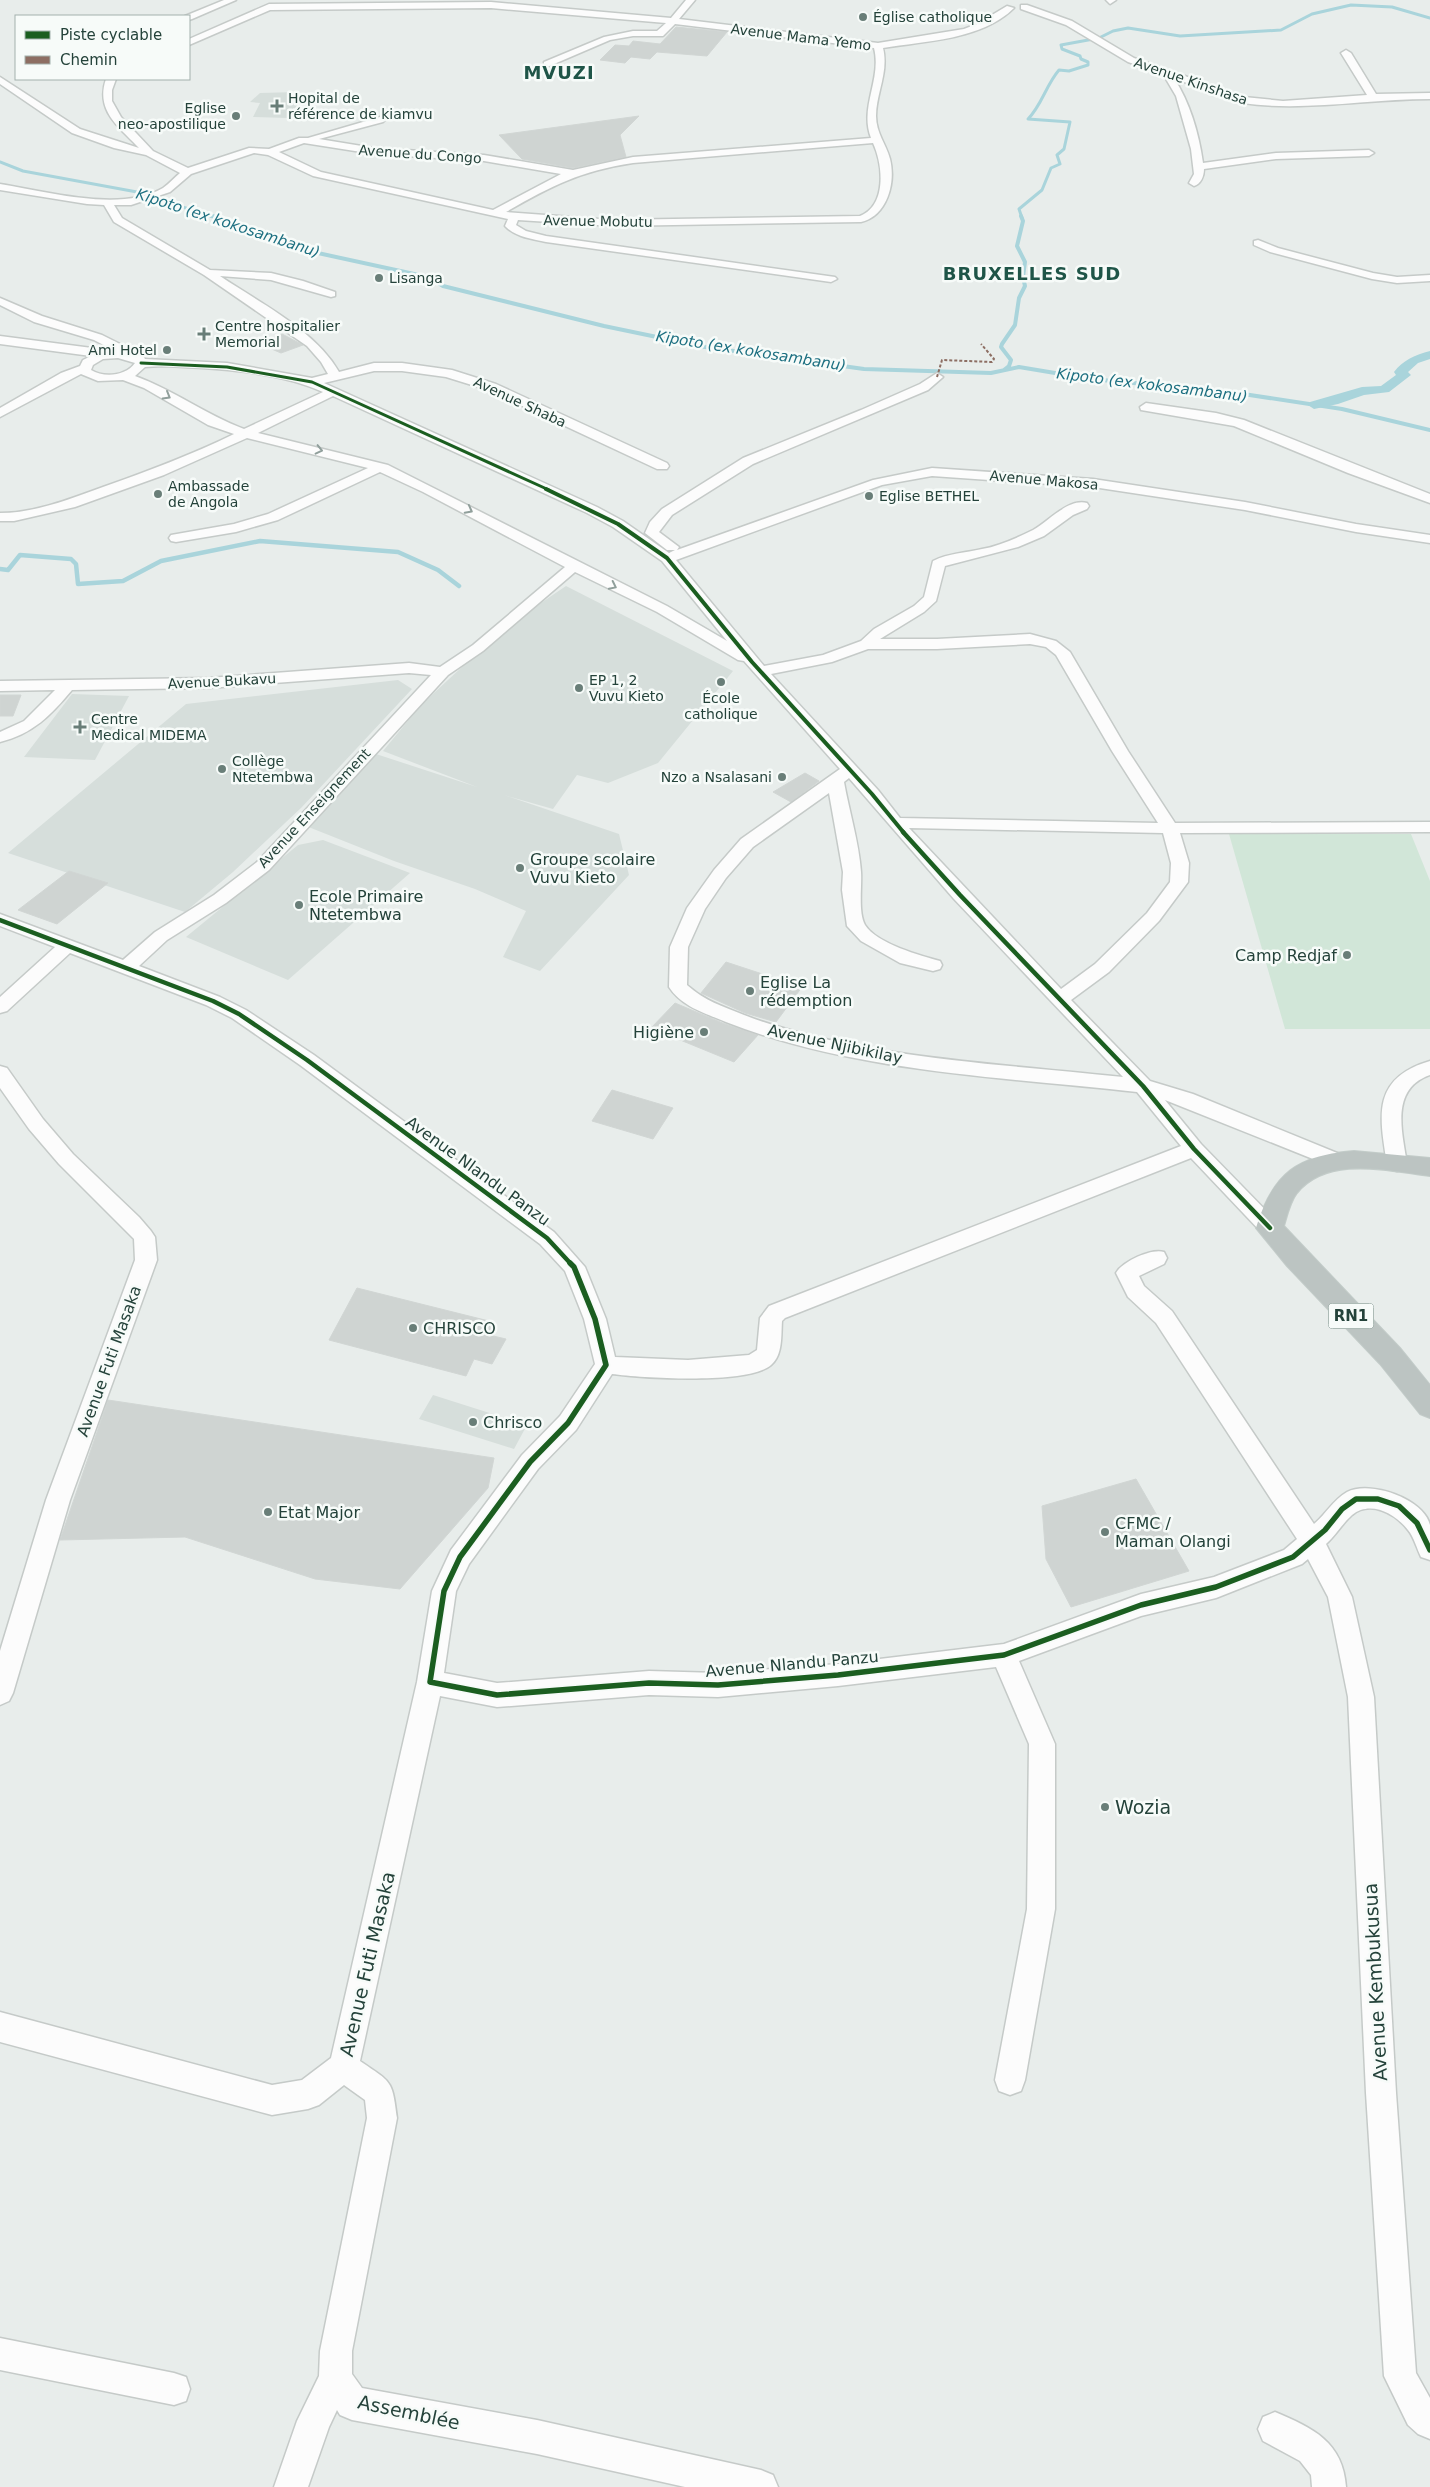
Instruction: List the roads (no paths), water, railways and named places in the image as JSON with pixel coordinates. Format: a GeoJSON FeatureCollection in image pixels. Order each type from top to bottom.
{"type":"FeatureCollection","features":[{"type":"Feature","properties":{"kind":"highway"},"geometry":{"type":"LineString","coordinates":[[1270,1228],[1277,1206],[1288,1186],[1304,1170],[1335,1160],[1430,1167]]}},
{"type":"Feature","properties":{"kind":"highway","name":"RN1"},"geometry":{"type":"LineString","coordinates":[[1270,1228],[1297,1259],[1390,1356],[1430,1406]]}},
{"type":"Feature","properties":{"kind":"street"},"geometry":{"type":"LineString","coordinates":[[190,17],[232,0]]}},
{"type":"Feature","properties":{"kind":"street"},"geometry":{"type":"LineString","coordinates":[[547,64],[588,44],[606,38],[629,34],[660,34],[674,21],[691,0]]}},
{"type":"Feature","properties":{"kind":"street"},"geometry":{"type":"LineString","coordinates":[[245,2],[269,7],[491,5],[674,21]]}},
{"type":"Feature","properties":{"kind":"street","name":"Avenue Mama Yemo"},"geometry":{"type":"LineString","coordinates":[[674,21],[878,46],[966,31],[980,26],[1010,8],[1024,4]]}},
{"type":"Feature","properties":{"kind":"street","name":"Avenue Kinshasa"},"geometry":{"type":"LineString","coordinates":[[1024,4],[1069,23],[1131,60],[1253,102],[1308,103],[1373,97],[1430,96]]}},
{"type":"Feature","properties":{"kind":"street"},"geometry":{"type":"LineString","coordinates":[[190,42],[269,7]]}},
{"type":"Feature","properties":{"kind":"street","name":"Avenue Mobutu"},"geometry":{"type":"LineString","coordinates":[[108,203],[131,202],[166,190],[187,172],[244,151],[270,152],[317,174],[514,218],[612,223],[807,221],[868,218],[879,208],[886,168],[870,121],[880,66],[881,54],[878,46]]}},
{"type":"Feature","properties":{"kind":"street"},"geometry":{"type":"LineString","coordinates":[[1346,53],[1373,97]]}},
{"type":"Feature","properties":{"kind":"street"},"geometry":{"type":"LineString","coordinates":[[1166,72],[1181,96],[1198,167],[1199,174],[1194,184]]}},
{"type":"Feature","properties":{"kind":"street"},"geometry":{"type":"LineString","coordinates":[[0,80],[76,131],[118,146],[149,153],[187,172]]}},
{"type":"Feature","properties":{"kind":"street"},"geometry":{"type":"LineString","coordinates":[[112,80],[107,93],[112,113],[149,153]]}},
{"type":"Feature","properties":{"kind":"street"},"geometry":{"type":"LineString","coordinates":[[303,140],[380,120]]}},
{"type":"Feature","properties":{"kind":"street","name":"Avenue du Congo"},"geometry":{"type":"LineString","coordinates":[[270,152],[303,140],[374,151],[484,158],[573,173]]}},
{"type":"Feature","properties":{"kind":"street"},"geometry":{"type":"LineString","coordinates":[[495,214],[573,173],[633,160],[878,140]]}},
{"type":"Feature","properties":{"kind":"street"},"geometry":{"type":"LineString","coordinates":[[1198,167],[1276,156],[1370,153]]}},
{"type":"Feature","properties":{"kind":"street"},"geometry":{"type":"LineString","coordinates":[[0,187],[108,203],[118,220],[208,272],[269,316],[311,343],[326,360],[335,376]]}},
{"type":"Feature","properties":{"kind":"street"},"geometry":{"type":"LineString","coordinates":[[514,218],[510,226],[522,234],[831,279]]}},
{"type":"Feature","properties":{"kind":"street"},"geometry":{"type":"LineString","coordinates":[[1258,243],[1274,250],[1372,276],[1397,280],[1430,278]]}},
{"type":"Feature","properties":{"kind":"street"},"geometry":{"type":"LineString","coordinates":[[208,272],[276,276],[297,281],[331,294]]}},
{"type":"Feature","properties":{"kind":"street"},"geometry":{"type":"LineString","coordinates":[[0,301],[37,319],[104,341],[118,347],[127,355]]}},
{"type":"Feature","properties":{"kind":"street"},"geometry":{"type":"LineString","coordinates":[[0,340],[109,355],[134,356],[141,362],[188,364],[281,375],[312,382],[592,510],[674,555]]}},
{"type":"Feature","properties":{"kind":"street"},"geometry":{"type":"LineString","coordinates":[[50,347],[95,377]]}},
{"type":"Feature","properties":{"kind":"street"},"geometry":{"type":"LineString","coordinates":[[0,413],[71,373],[84,368],[93,359],[109,355]]}},
{"type":"Feature","properties":{"kind":"street"},"geometry":{"type":"LineString","coordinates":[[123,376],[139,368],[141,362]]}},
{"type":"Feature","properties":{"kind":"street","name":"Avenue Shaba"},"geometry":{"type":"LineString","coordinates":[[312,382],[386,366],[438,371],[492,387],[662,466]]}},
{"type":"Feature","properties":{"kind":"street"},"geometry":{"type":"LineString","coordinates":[[41,390],[95,377],[123,376],[148,385],[213,422],[243,433],[354,458],[380,467],[428,489],[662,610],[757,666],[820,661],[844,654],[866,644],[879,632],[919,609],[931,598],[938,564],[959,556],[980,554],[997,549],[1035,535],[1048,527],[1065,512],[1082,506]]}},
{"type":"Feature","properties":{"kind":"street"},"geometry":{"type":"LineString","coordinates":[[937,377],[924,387],[866,413],[768,451],[734,469],[667,512],[655,525],[652,533],[674,555],[697,594],[843,775],[895,823],[1143,1086],[1194,1149],[1270,1228]]}},
{"type":"Feature","properties":{"kind":"street"},"geometry":{"type":"LineString","coordinates":[[0,517],[14,517],[70,504],[201,456],[243,433],[334,391]]}},
{"type":"Feature","properties":{"kind":"street"},"geometry":{"type":"LineString","coordinates":[[1146,407],[1216,416],[1239,423],[1353,470],[1430,499]]}},
{"type":"Feature","properties":{"kind":"street"},"geometry":{"type":"LineString","coordinates":[[176,538],[236,528],[273,517],[380,467]]}},
{"type":"Feature","properties":{"kind":"street","name":"Avenue Makosa"},"geometry":{"type":"LineString","coordinates":[[674,555],[792,515],[884,479],[906,473],[932,472],[1093,483],[1245,506],[1356,528],[1430,540]]}},
{"type":"Feature","properties":{"kind":"street","name":"Avenue Enseignement"},"geometry":{"type":"LineString","coordinates":[[127,967],[161,936],[220,899],[262,866],[443,672],[478,648],[574,566]]}},
{"type":"Feature","properties":{"kind":"street"},"geometry":{"type":"LineString","coordinates":[[662,610],[697,594]]}},
{"type":"Feature","properties":{"kind":"street"},"geometry":{"type":"LineString","coordinates":[[866,644],[937,644],[1030,639],[1051,644],[1062,652],[1120,751],[1170,828],[1180,863],[1179,882],[1154,917],[1108,962],[1060,999]]}},
{"type":"Feature","properties":{"kind":"street","name":"Avenue Bukavu"},"geometry":{"type":"LineString","coordinates":[[0,686],[208,683],[409,668],[443,672]]}},
{"type":"Feature","properties":{"kind":"street"},"geometry":{"type":"LineString","coordinates":[[0,737],[23,730],[45,712],[67,686]]}},
{"type":"Feature","properties":{"kind":"street"},"geometry":{"type":"LineString","coordinates":[[843,775],[852,872],[851,890],[856,926],[867,938],[906,959],[933,965]]}},
{"type":"Feature","properties":{"kind":"street","name":"Avenue Njibikilay"},"geometry":{"type":"LineString","coordinates":[[843,775],[748,843],[720,874],[696,908],[680,947],[678,987],[696,1004],[768,1031],[834,1047],[918,1061],[1143,1086],[1194,1102],[1335,1160]]}},
{"type":"Feature","properties":{"kind":"street"},"geometry":{"type":"LineString","coordinates":[[895,823],[1170,828],[1430,826]]}},
{"type":"Feature","properties":{"kind":"street","name":"Avenue Nlandu Panzu"},"geometry":{"type":"LineString","coordinates":[[0,920],[213,1001],[239,1014],[307,1060],[547,1238],[574,1267],[595,1319],[606,1365]]}},
{"type":"Feature","properties":{"kind":"street"},"geometry":{"type":"LineString","coordinates":[[0,1007],[67,946]]}},
{"type":"Feature","properties":{"kind":"street"},"geometry":{"type":"LineString","coordinates":[[0,990],[30,978]]}},
{"type":"Feature","properties":{"kind":"street"},"geometry":{"type":"LineString","coordinates":[[1396,1164],[1391,1117],[1398,1090],[1410,1076],[1430,1068]]}},
{"type":"Feature","properties":{"kind":"street","name":"Avenue Futi Masaka"},"geometry":{"type":"LineString","coordinates":[[0,1073],[36,1124],[66,1159],[132,1222],[144,1237],[146,1260],[58,1500],[0,1693]]}},
{"type":"Feature","properties":{"kind":"street"},"geometry":{"type":"LineString","coordinates":[[430,1682],[444,1591],[460,1557],[530,1462],[568,1423],[606,1365],[625,1368],[730,1368],[751,1366],[764,1358],[770,1344],[771,1318],[777,1312],[1194,1149]]}},
{"type":"Feature","properties":{"kind":"street","name":"Avenue Kembukusua"},"geometry":{"type":"LineString","coordinates":[[1156,1258],[1128,1273],[1136,1291],[1164,1317],[1312,1541],[1340,1597],[1361,1697],[1381,2093],[1400,2376],[1420,2413],[1430,2422]]}},
{"type":"Feature","properties":{"kind":"street","name":"Avenue Nlandu Panzu"},"geometry":{"type":"LineString","coordinates":[[430,1682],[497,1695],[649,1683],[718,1686],[1004,1655],[1141,1605],[1216,1587],[1264,1570],[1293,1557],[1312,1541],[1342,1509],[1356,1499],[1378,1499],[1399,1506],[1417,1523],[1430,1550]]}},
{"type":"Feature","properties":{"kind":"street"},"geometry":{"type":"LineString","coordinates":[[1004,1655],[1042,1744],[1041,1909],[1010,2080]]}},
{"type":"Feature","properties":{"kind":"street","name":"Avenue Futi Masaka"},"geometry":{"type":"LineString","coordinates":[[0,2027],[272,2100],[308,2094],[344,2068],[430,1682]]}},
{"type":"Feature","properties":{"kind":"street"},"geometry":{"type":"LineString","coordinates":[[291,2487],[314,2421],[335,2378],[336,2351],[382,2118],[379,2092],[344,2068]]}},
{"type":"Feature","properties":{"kind":"street"},"geometry":{"type":"LineString","coordinates":[[0,2354],[174,2390]]}},
{"type":"Feature","properties":{"kind":"street","name":"Assemblée"},"geometry":{"type":"LineString","coordinates":[[335,2378],[352,2403],[537,2437],[761,2487]]}},
{"type":"Feature","properties":{"kind":"street"},"geometry":{"type":"LineString","coordinates":[[1275,2429],[1312,2449],[1328,2469],[1329,2487]]}},
{"type":"Feature","properties":{"kind":"waterway"},"geometry":{"type":"LineString","coordinates":[[1022,218],[1019,209],[1042,190],[1051,168],[1060,164],[1057,155],[1064,149],[1070,122],[1028,119],[1037,108],[1059,70],[1069,71],[1088,65],[1088,62],[1081,59],[1080,56],[1062,49],[1061,45],[1099,38],[1113,31],[1128,28],[1180,36],[1281,30],[1312,14],[1351,5],[1392,7],[1430,18]]}},
{"type":"Feature","properties":{"kind":"waterway","name":"Kipoto (ex kokosambanu)"},"geometry":{"type":"LineString","coordinates":[[0,162],[23,171],[137,192],[216,218]]}},
{"type":"Feature","properties":{"kind":"waterway","name":"Kipoto (ex kokosambanu)"},"geometry":{"type":"LineString","coordinates":[[213,216],[304,250],[428,277],[443,286],[604,326],[705,347],[864,369],[991,373],[1019,367],[1091,379],[1230,392],[1342,409],[1430,430]]}},
{"type":"Feature","properties":{"kind":"waterway"},"geometry":{"type":"LineString","coordinates":[[1004,370],[1009,366],[1011,360],[1001,347],[1015,325],[1019,298],[1025,286],[1023,277],[1025,262],[1017,246],[1023,221],[1021,216]]}},
{"type":"Feature","properties":{"kind":"waterway"},"geometry":{"type":"LineString","coordinates":[[1314,405],[1334,401],[1362,391],[1385,389],[1394,380],[1405,375],[1400,372],[1414,360],[1430,355]]}},
{"type":"Feature","properties":{"kind":"waterway"},"geometry":{"type":"LineString","coordinates":[[0,569],[8,570],[20,555],[71,559],[76,564],[78,584],[123,581],[161,561],[260,541],[398,552],[438,570],[459,586]]}},
{"type":"Feature","properties":{"kind":"place","name":"Église catholique"},"geometry":{"type":"Point","coordinates":[863,17]}},
{"type":"Feature","properties":{"kind":"place","name":"Hopital de référence de kiamvu"},"geometry":{"type":"Point","coordinates":[277,106]}},
{"type":"Feature","properties":{"kind":"place","name":"Eglise neo-apostilique"},"geometry":{"type":"Point","coordinates":[236,116]}},
{"type":"Feature","properties":{"kind":"place","name":"Lisanga"},"geometry":{"type":"Point","coordinates":[379,278]}},
{"type":"Feature","properties":{"kind":"place","name":"Centre hospitalier Memorial"},"geometry":{"type":"Point","coordinates":[204,334]}},
{"type":"Feature","properties":{"kind":"place","name":"Ami Hotel"},"geometry":{"type":"Point","coordinates":[167,350]}},
{"type":"Feature","properties":{"kind":"place","name":"Ambassade de Angola"},"geometry":{"type":"Point","coordinates":[158,494]}},
{"type":"Feature","properties":{"kind":"place","name":"Eglise BETHEL"},"geometry":{"type":"Point","coordinates":[869,496]}},
{"type":"Feature","properties":{"kind":"place","name":"École catholique"},"geometry":{"type":"Point","coordinates":[721,682]}},
{"type":"Feature","properties":{"kind":"place","name":"EP 1, 2 Vuvu Kieto"},"geometry":{"type":"Point","coordinates":[579,688]}},
{"type":"Feature","properties":{"kind":"place","name":"Centre Medical MIDEMA"},"geometry":{"type":"Point","coordinates":[80,727]}},
{"type":"Feature","properties":{"kind":"place","name":"Collège Ntetembwa"},"geometry":{"type":"Point","coordinates":[222,769]}},
{"type":"Feature","properties":{"kind":"place","name":"Nzo a Nsalasani"},"geometry":{"type":"Point","coordinates":[782,777]}},
{"type":"Feature","properties":{"kind":"place","name":"Groupe scolaire Vuvu Kieto"},"geometry":{"type":"Point","coordinates":[520,868]}},
{"type":"Feature","properties":{"kind":"place","name":"Ecole Primaire Ntetembwa"},"geometry":{"type":"Point","coordinates":[299,905]}},
{"type":"Feature","properties":{"kind":"place","name":"Camp Redjaf"},"geometry":{"type":"Point","coordinates":[1347,955]}},
{"type":"Feature","properties":{"kind":"place","name":"Eglise La rédemption"},"geometry":{"type":"Point","coordinates":[750,991]}},
{"type":"Feature","properties":{"kind":"place","name":"Higiène"},"geometry":{"type":"Point","coordinates":[704,1032]}},
{"type":"Feature","properties":{"kind":"place","name":"CHRISCO"},"geometry":{"type":"Point","coordinates":[413,1328]}},
{"type":"Feature","properties":{"kind":"place","name":"Chrisco"},"geometry":{"type":"Point","coordinates":[473,1422]}},
{"type":"Feature","properties":{"kind":"place","name":"Etat Major"},"geometry":{"type":"Point","coordinates":[268,1512]}},
{"type":"Feature","properties":{"kind":"place","name":"CFMC / Maman Olangi"},"geometry":{"type":"Point","coordinates":[1105,1532]}},
{"type":"Feature","properties":{"kind":"place","name":"Wozia"},"geometry":{"type":"Point","coordinates":[1105,1807]}},
{"type":"Feature","properties":{"kind":"district","name":"MVUZI"},"geometry":{"type":"Point","coordinates":[559,72]}},
{"type":"Feature","properties":{"kind":"district","name":"BRUXELLES SUD"},"geometry":{"type":"Point","coordinates":[1032,273]}}]}
